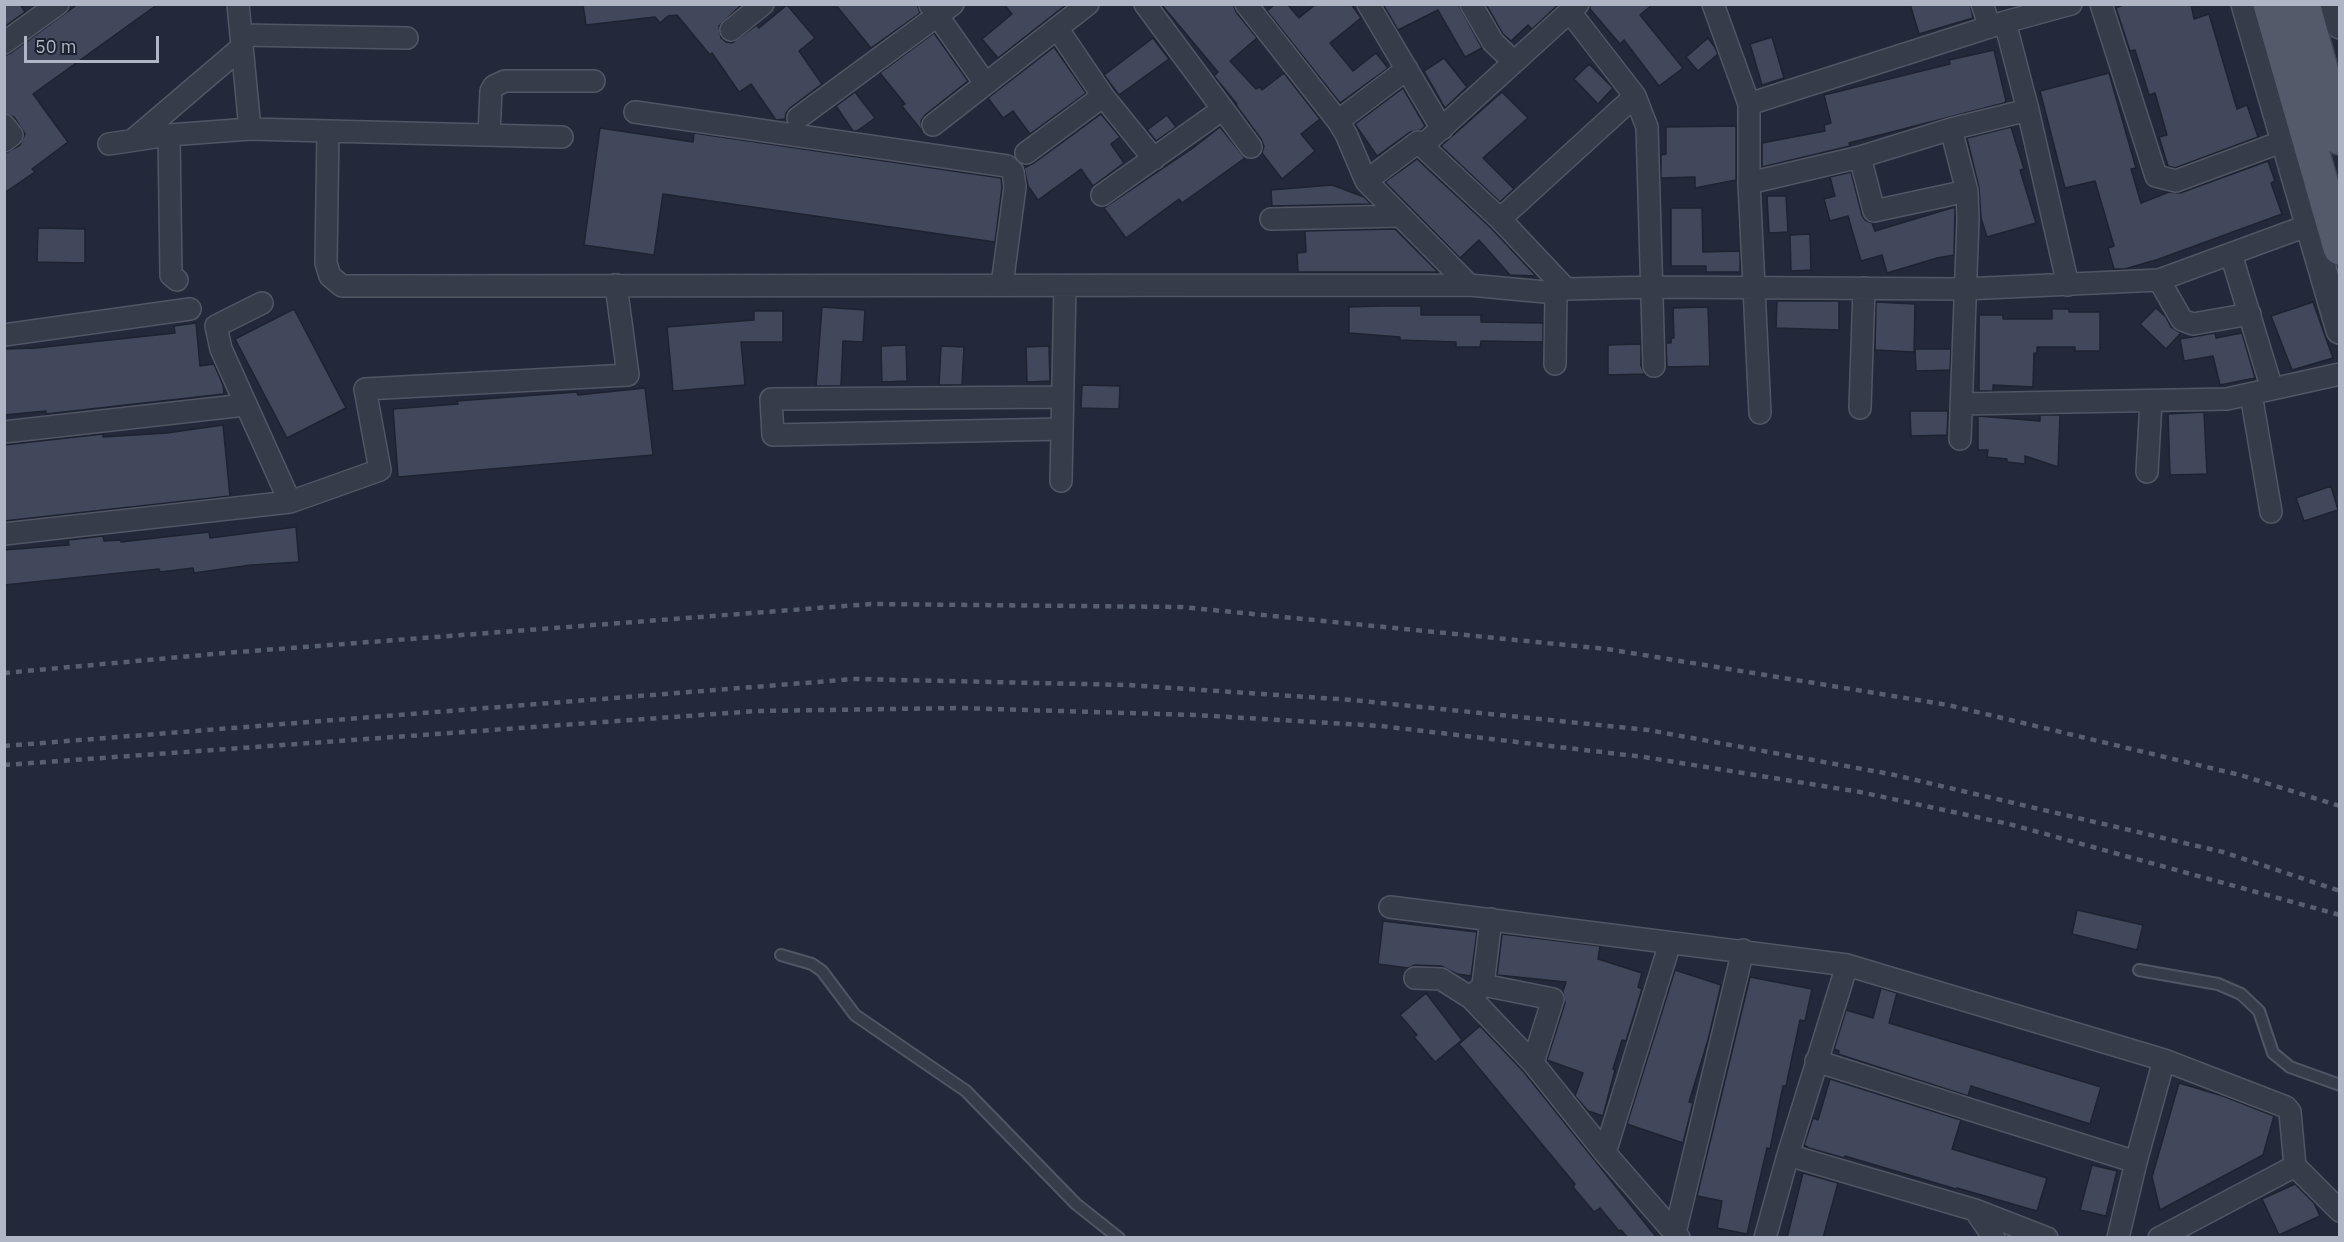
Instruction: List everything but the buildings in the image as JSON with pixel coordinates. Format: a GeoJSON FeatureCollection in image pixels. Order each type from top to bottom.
{"type":"FeatureCollection","features":[{"type":"Feature","properties":{"kind":"main road"},"geometry":{"type":"LineString","coordinates":[[2270,4],[2340,248]]}},
{"type":"Feature","properties":{"kind":"main road"},"geometry":{"type":"LineString","coordinates":[[2303,4],[2340,138]]}},
{"type":"Feature","properties":{"kind":"street"},"geometry":{"type":"LineString","coordinates":[[4,43],[58,4]]}},
{"type":"Feature","properties":{"kind":"street"},"geometry":{"type":"LineString","coordinates":[[238,4],[250,129]]}},
{"type":"Feature","properties":{"kind":"street"},"geometry":{"type":"LineString","coordinates":[[731,30],[763,4]]}},
{"type":"Feature","properties":{"kind":"street"},"geometry":{"type":"LineString","coordinates":[[933,125],[1088,4]]}},
{"type":"Feature","properties":{"kind":"street"},"geometry":{"type":"LineString","coordinates":[[1144,4],[1251,147]]}},
{"type":"Feature","properties":{"kind":"street"},"geometry":{"type":"LineString","coordinates":[[1246,4],[1338,121],[1366,181],[1469,285]]}},
{"type":"Feature","properties":{"kind":"street"},"geometry":{"type":"LineString","coordinates":[[1368,4],[1442,129]]}},
{"type":"Feature","properties":{"kind":"street"},"geometry":{"type":"LineString","coordinates":[[1472,4],[1493,42],[1514,62]]}},
{"type":"Feature","properties":{"kind":"street"},"geometry":{"type":"LineString","coordinates":[[1713,4],[1749,104],[1749,183],[1760,413]]}},
{"type":"Feature","properties":{"kind":"street"},"geometry":{"type":"LineString","coordinates":[[1982,4],[1998,25],[2028,110],[2068,285]]}},
{"type":"Feature","properties":{"kind":"street"},"geometry":{"type":"LineString","coordinates":[[1749,104],[2071,4]]}},
{"type":"Feature","properties":{"kind":"street"},"geometry":{"type":"LineString","coordinates":[[2101,4],[2156,176],[2176,181],[2284,141]]}},
{"type":"Feature","properties":{"kind":"street"},"geometry":{"type":"LineString","coordinates":[[2245,4],[2340,330]]}},
{"type":"Feature","properties":{"kind":"street"},"geometry":{"type":"LineString","coordinates":[[2334,4],[2340,24]]}},
{"type":"Feature","properties":{"kind":"street"},"geometry":{"type":"LineString","coordinates":[[798,118],[940,8],[986,83]]}},
{"type":"Feature","properties":{"kind":"street"},"geometry":{"type":"LineString","coordinates":[[1422,146],[1574,8],[1635,96],[1647,127],[1654,366]]}},
{"type":"Feature","properties":{"kind":"street"},"geometry":{"type":"LineString","coordinates":[[1057,28],[1104,96],[1154,159]]}},
{"type":"Feature","properties":{"kind":"street"},"geometry":{"type":"LineString","coordinates":[[132,141],[242,41],[407,38]]}},
{"type":"Feature","properties":{"kind":"street"},"geometry":{"type":"LineString","coordinates":[[1338,121],[1407,69]]}},
{"type":"Feature","properties":{"kind":"street"},"geometry":{"type":"LineString","coordinates":[[489,135],[491,91],[494,86],[505,81],[594,81]]}},
{"type":"Feature","properties":{"kind":"street"},"geometry":{"type":"LineString","coordinates":[[1026,153],[1104,96]]}},
{"type":"Feature","properties":{"kind":"street"},"geometry":{"type":"LineString","coordinates":[[1500,219],[1635,96]]}},
{"type":"Feature","properties":{"kind":"street"},"geometry":{"type":"LineString","coordinates":[[1102,195],[1222,109]]}},
{"type":"Feature","properties":{"kind":"street"},"geometry":{"type":"LineString","coordinates":[[1749,183],[1860,157],[1951,129],[2028,110]]}},
{"type":"Feature","properties":{"kind":"street"},"geometry":{"type":"LineString","coordinates":[[635,112],[1007,166],[1013,172],[1015,187],[1002,285]]}},
{"type":"Feature","properties":{"kind":"street"},"geometry":{"type":"LineString","coordinates":[[4,124],[12,135],[4,141]]}},
{"type":"Feature","properties":{"kind":"street"},"geometry":{"type":"LineString","coordinates":[[109,144],[169,135],[250,129],[562,137]]}},
{"type":"Feature","properties":{"kind":"street"},"geometry":{"type":"LineString","coordinates":[[1951,129],[1967,191],[1968,219],[1960,439]]}},
{"type":"Feature","properties":{"kind":"street"},"geometry":{"type":"LineString","coordinates":[[328,132],[326,263],[330,276],[342,285],[1469,285],[1561,291],[1652,287],[1964,289],[2159,280],[2309,225]]}},
{"type":"Feature","properties":{"kind":"street"},"geometry":{"type":"LineString","coordinates":[[169,135],[171,275],[177,280]]}},
{"type":"Feature","properties":{"kind":"street"},"geometry":{"type":"LineString","coordinates":[[1366,181],[1418,142],[1500,219],[1561,291],[1556,364]]}},
{"type":"Feature","properties":{"kind":"street"},"geometry":{"type":"LineString","coordinates":[[1860,157],[1874,211],[1967,191]]}},
{"type":"Feature","properties":{"kind":"street"},"geometry":{"type":"LineString","coordinates":[[1271,219],[1401,216]]}},
{"type":"Feature","properties":{"kind":"street"},"geometry":{"type":"LineString","coordinates":[[2231,254],[2272,389]]}},
{"type":"Feature","properties":{"kind":"street"},"geometry":{"type":"LineString","coordinates":[[2159,280],[2182,320],[2193,324],[2250,314]]}},
{"type":"Feature","properties":{"kind":"street"},"geometry":{"type":"LineString","coordinates":[[4,534],[290,502],[380,470],[365,389],[628,375],[616,285]]}},
{"type":"Feature","properties":{"kind":"street"},"geometry":{"type":"LineString","coordinates":[[1061,481],[1065,286]]}},
{"type":"Feature","properties":{"kind":"street"},"geometry":{"type":"LineString","coordinates":[[1860,408],[1864,288]]}},
{"type":"Feature","properties":{"kind":"street"},"geometry":{"type":"LineString","coordinates":[[262,303],[216,326],[220,349],[290,502]]}},
{"type":"Feature","properties":{"kind":"street"},"geometry":{"type":"LineString","coordinates":[[4,335],[190,309]]}},
{"type":"Feature","properties":{"kind":"street"},"geometry":{"type":"LineString","coordinates":[[1962,404],[2227,399],[2340,374]]}},
{"type":"Feature","properties":{"kind":"street"},"geometry":{"type":"LineString","coordinates":[[2251,394],[2271,512]]}},
{"type":"Feature","properties":{"kind":"street"},"geometry":{"type":"LineString","coordinates":[[1062,397],[771,399],[773,435],[1062,429]]}},
{"type":"Feature","properties":{"kind":"street"},"geometry":{"type":"LineString","coordinates":[[2148,472],[2151,402]]}},
{"type":"Feature","properties":{"kind":"street"},"geometry":{"type":"LineString","coordinates":[[4,432],[245,405]]}},
{"type":"Feature","properties":{"kind":"street"},"geometry":{"type":"LineString","coordinates":[[1390,907],[1670,943],[1743,950],[1846,965],[2164,1060],[2286,1107],[2290,1112],[2295,1166],[2340,1211]]}},
{"type":"Feature","properties":{"kind":"street"},"geometry":{"type":"LineString","coordinates":[[1491,919],[1477,992],[1605,1153],[1677,1235]]}},
{"type":"Feature","properties":{"kind":"street"},"geometry":{"type":"LineString","coordinates":[[1605,1153],[1670,943]]}},
{"type":"Feature","properties":{"kind":"street"},"geometry":{"type":"LineString","coordinates":[[1677,1235],[1743,950]]}},
{"type":"Feature","properties":{"kind":"street"},"geometry":{"type":"LineString","coordinates":[[1765,1238],[1846,965]]}},
{"type":"Feature","properties":{"kind":"street"},"geometry":{"type":"LineString","coordinates":[[1416,978],[1441,980],[1477,992],[1554,999],[1533,1062]]}},
{"type":"Feature","properties":{"kind":"street"},"geometry":{"type":"LineString","coordinates":[[2118,1238],[2164,1060]]}},
{"type":"Feature","properties":{"kind":"street"},"geometry":{"type":"LineString","coordinates":[[1816,1061],[2136,1162]]}},
{"type":"Feature","properties":{"kind":"street"},"geometry":{"type":"LineString","coordinates":[[1788,1155],[1976,1210],[2047,1238]]}},
{"type":"Feature","properties":{"kind":"street"},"geometry":{"type":"LineString","coordinates":[[2159,1238],[2295,1166]]}},
{"type":"Feature","properties":{"kind":"street"},"geometry":{"type":"LineString","coordinates":[[1976,1210],[1994,1238]]}},
{"type":"Feature","properties":{"kind":"lane"},"geometry":{"type":"LineString","coordinates":[[781,955],[812,964],[822,970],[855,1015],[966,1091],[1076,1204],[1119,1238]]}},
{"type":"Feature","properties":{"kind":"lane"},"geometry":{"type":"LineString","coordinates":[[2139,970],[2218,984],[2241,993],[2259,1011],[2273,1053],[2290,1067],[2340,1085]]}},
{"type":"Feature","properties":{"kind":"railway"},"geometry":{"type":"LineString","coordinates":[[4,673],[225,653],[871,604],[1182,607],[1607,649],[1948,705],[2240,775],[2340,806]]}},
{"type":"Feature","properties":{"kind":"railway"},"geometry":{"type":"LineString","coordinates":[[4,746],[855,679],[1128,685],[1352,700],[1648,730],[1890,774],[2223,852],[2340,891]]}},
{"type":"Feature","properties":{"kind":"railway"},"geometry":{"type":"LineString","coordinates":[[4,765],[757,711],[959,708],[1195,715],[1381,726],[1644,757],[1860,792],[2009,824],[2340,915]]}}]}
